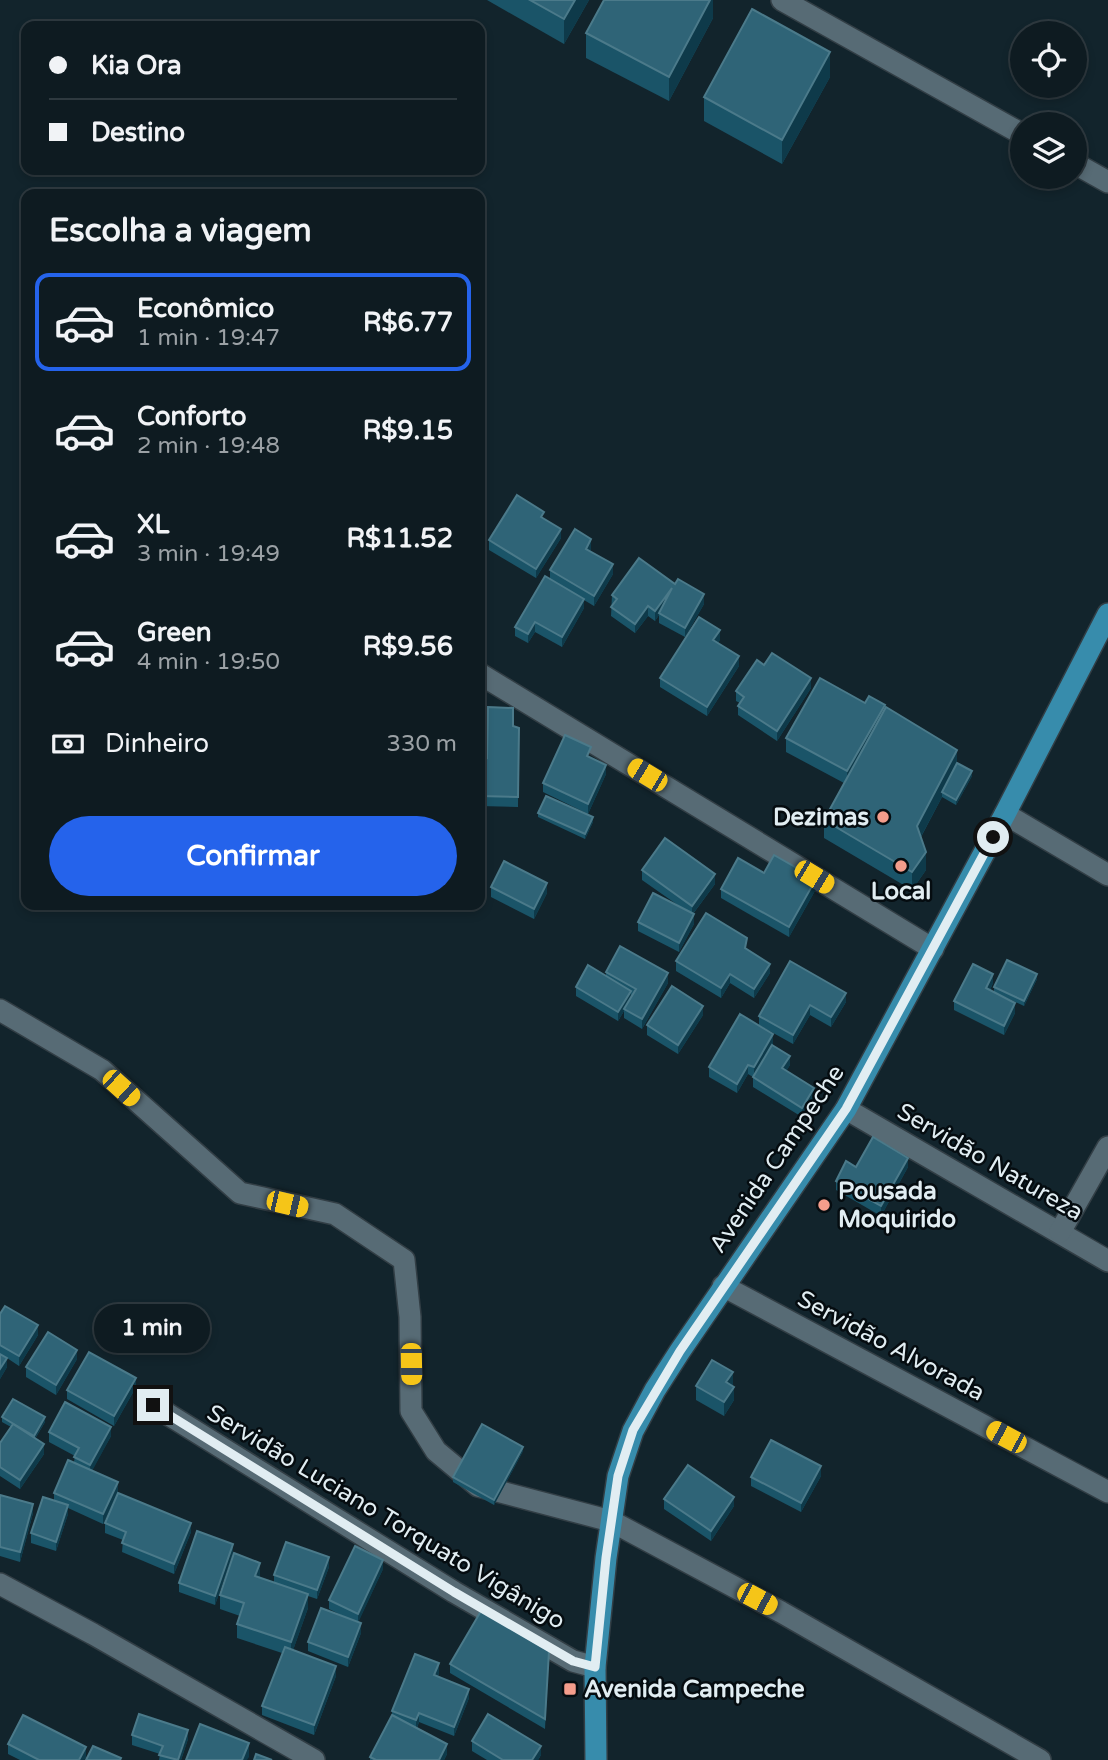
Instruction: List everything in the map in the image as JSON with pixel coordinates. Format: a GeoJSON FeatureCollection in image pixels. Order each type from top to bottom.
{"type":"FeatureCollection","features":[{"type":"Feature","properties":{"kind":"main road","name":"Avenida Campeche"},"geometry":{"type":"LineString","coordinates":[[596,1760],[595,1667],[611,1521],[618,1476],[633,1430],[655,1390],[723,1286],[846,1109],[1005,814],[1108,614]]}},
{"type":"Feature","properties":{"kind":"street"},"geometry":{"type":"LineString","coordinates":[[782,0],[1010,127]]}},
{"type":"Feature","properties":{"kind":"street"},"geometry":{"type":"LineString","coordinates":[[1087,170],[1108,182]]}},
{"type":"Feature","properties":{"kind":"street"},"geometry":{"type":"LineString","coordinates":[[485,677],[933,949]]}},
{"type":"Feature","properties":{"kind":"street"},"geometry":{"type":"LineString","coordinates":[[1005,814],[1108,875]]}},
{"type":"Feature","properties":{"kind":"street"},"geometry":{"type":"LineString","coordinates":[[0,1010],[102,1070],[240,1193],[335,1214],[404,1261],[410,1317],[411,1411],[436,1451],[478,1486],[611,1521],[781,1612],[1040,1760]]}},
{"type":"Feature","properties":{"kind":"street","name":"Servidão Natureza"},"geometry":{"type":"LineString","coordinates":[[846,1109],[1108,1261]]}},
{"type":"Feature","properties":{"kind":"street"},"geometry":{"type":"LineString","coordinates":[[1060,1232],[1108,1147]]}},
{"type":"Feature","properties":{"kind":"street","name":"Servidão Alvorada"},"geometry":{"type":"LineString","coordinates":[[723,1286],[1108,1492]]}},
{"type":"Feature","properties":{"kind":"street","name":"Servidão Luciano Torquato Vigânigo"},"geometry":{"type":"LineString","coordinates":[[153,1405],[454,1592],[573,1661],[595,1667]]}},
{"type":"Feature","properties":{"kind":"street"},"geometry":{"type":"LineString","coordinates":[[0,1584],[314,1760]]}},
{"type":"Feature","properties":{"kind":"building"},"geometry":{"type":"Polygon","coordinates":[[[530,0],[575,0],[564,19],[530,0]]]}},
{"type":"Feature","properties":{"kind":"building"},"geometry":{"type":"Polygon","coordinates":[[[604,0],[710,0],[669,77],[586,33],[604,0]]]}},
{"type":"Feature","properties":{"kind":"building"},"geometry":{"type":"Polygon","coordinates":[[[752,9],[830,52],[782,140],[704,97],[752,9]]]}},
{"type":"Feature","properties":{"kind":"building"},"geometry":{"type":"Polygon","coordinates":[[[517,495],[544,512],[541,517],[561,529],[536,569],[489,540],[517,495]]]}},
{"type":"Feature","properties":{"kind":"building"},"geometry":{"type":"Polygon","coordinates":[[[575,529],[591,539],[586,549],[613,564],[594,596],[550,570],[575,529]]]}},
{"type":"Feature","properties":{"kind":"building"},"geometry":{"type":"Polygon","coordinates":[[[639,558],[675,584],[678,579],[704,594],[685,628],[659,613],[672,588],[655,611],[648,606],[635,624],[611,607],[617,599],[612,595],[639,558]]]}},
{"type":"Feature","properties":{"kind":"building"},"geometry":{"type":"Polygon","coordinates":[[[545,576],[584,599],[562,637],[535,622],[528,634],[515,627],[545,576]]]}},
{"type":"Feature","properties":{"kind":"building"},"geometry":{"type":"Polygon","coordinates":[[[699,617],[720,630],[713,640],[739,656],[707,707],[660,678],[699,617]]]}},
{"type":"Feature","properties":{"kind":"building"},"geometry":{"type":"Polygon","coordinates":[[[772,653],[811,678],[777,731],[738,706],[744,697],[736,691],[757,660],[764,665],[772,653]]]}},
{"type":"Feature","properties":{"kind":"building"},"geometry":{"type":"Polygon","coordinates":[[[820,678],[865,703],[869,696],[885,705],[847,771],[786,738],[820,678]]]}},
{"type":"Feature","properties":{"kind":"building"},"geometry":{"type":"Polygon","coordinates":[[[488,707],[513,708],[513,726],[519,728],[518,797],[485,796],[488,707]]]}},
{"type":"Feature","properties":{"kind":"building","name":"Dezimas"},"geometry":{"type":"Polygon","coordinates":[[[886,707],[957,750],[917,826],[926,852],[912,872],[824,820],[886,707]]]}},
{"type":"Feature","properties":{"kind":"building"},"geometry":{"type":"Polygon","coordinates":[[[565,735],[591,747],[587,756],[606,765],[588,804],[543,783],[565,735]]]}},
{"type":"Feature","properties":{"kind":"building"},"geometry":{"type":"Polygon","coordinates":[[[957,763],[972,771],[956,800],[942,792],[957,763]]]}},
{"type":"Feature","properties":{"kind":"building"},"geometry":{"type":"Polygon","coordinates":[[[546,796],[593,817],[585,834],[538,813],[546,796]]]}},
{"type":"Feature","properties":{"kind":"building"},"geometry":{"type":"Polygon","coordinates":[[[665,838],[715,874],[692,906],[642,870],[665,838]]]}},
{"type":"Feature","properties":{"kind":"building"},"geometry":{"type":"Polygon","coordinates":[[[774,855],[816,879],[789,927],[721,889],[738,858],[764,873],[774,855]]]}},
{"type":"Feature","properties":{"kind":"building"},"geometry":{"type":"Polygon","coordinates":[[[504,861],[547,883],[534,909],[491,887],[504,861]]]}},
{"type":"Feature","properties":{"kind":"building"},"geometry":{"type":"Polygon","coordinates":[[[653,893],[694,914],[679,943],[638,922],[653,893]]]}},
{"type":"Feature","properties":{"kind":"building"},"geometry":{"type":"Polygon","coordinates":[[[706,913],[747,938],[745,948],[770,964],[754,989],[730,974],[721,988],[676,961],[706,913]]]}},
{"type":"Feature","properties":{"kind":"building"},"geometry":{"type":"Polygon","coordinates":[[[620,946],[668,973],[642,1019],[624,1009],[636,989],[606,972],[620,946]]]}},
{"type":"Feature","properties":{"kind":"building"},"geometry":{"type":"Polygon","coordinates":[[[1007,960],[1037,974],[1024,1001],[994,987],[1007,960]]]}},
{"type":"Feature","properties":{"kind":"building"},"geometry":{"type":"Polygon","coordinates":[[[790,961],[846,993],[831,1017],[810,1005],[793,1035],[759,1016],[790,961]]]}},
{"type":"Feature","properties":{"kind":"building"},"geometry":{"type":"Polygon","coordinates":[[[973,964],[993,974],[986,988],[1015,1003],[1004,1026],[954,1001],[973,964]]]}},
{"type":"Feature","properties":{"kind":"building"},"geometry":{"type":"Polygon","coordinates":[[[588,965],[631,991],[618,1012],[576,987],[588,965]]]}},
{"type":"Feature","properties":{"kind":"building"},"geometry":{"type":"Polygon","coordinates":[[[672,986],[703,1006],[678,1045],[647,1025],[672,986]]]}},
{"type":"Feature","properties":{"kind":"building"},"geometry":{"type":"Polygon","coordinates":[[[740,1014],[773,1034],[754,1067],[748,1065],[737,1084],[709,1067],[740,1014]]]}},
{"type":"Feature","properties":{"kind":"building"},"geometry":{"type":"Polygon","coordinates":[[[772,1045],[790,1056],[782,1068],[814,1088],[802,1108],[753,1077],[772,1045]]]}},
{"type":"Feature","properties":{"kind":"building"},"geometry":{"type":"Polygon","coordinates":[[[873,1137],[908,1158],[881,1206],[836,1181],[846,1161],[856,1167],[873,1137]]]}},
{"type":"Feature","properties":{"kind":"building"},"geometry":{"type":"Polygon","coordinates":[[[5,1306],[38,1325],[19,1356],[0,1345],[0,1314],[5,1306]]]}},
{"type":"Feature","properties":{"kind":"building"},"geometry":{"type":"Polygon","coordinates":[[[48,1332],[77,1350],[56,1385],[26,1367],[48,1332]]]}},
{"type":"Feature","properties":{"kind":"building"},"geometry":{"type":"Polygon","coordinates":[[[89,1352],[136,1378],[114,1416],[67,1390],[89,1352]]]}},
{"type":"Feature","properties":{"kind":"building"},"geometry":{"type":"Polygon","coordinates":[[[0,1354],[7,1358],[0,1369],[0,1354]]]}},
{"type":"Feature","properties":{"kind":"building"},"geometry":{"type":"Polygon","coordinates":[[[712,1360],[733,1372],[726,1382],[734,1387],[724,1402],[696,1386],[712,1360]]]}},
{"type":"Feature","properties":{"kind":"building"},"geometry":{"type":"Polygon","coordinates":[[[13,1399],[45,1417],[34,1436],[2,1417],[13,1399]]]}},
{"type":"Feature","properties":{"kind":"building"},"geometry":{"type":"Polygon","coordinates":[[[65,1402],[111,1427],[90,1465],[74,1457],[79,1448],[49,1432],[65,1402]]]}},
{"type":"Feature","properties":{"kind":"building"},"geometry":{"type":"Polygon","coordinates":[[[13,1424],[44,1444],[20,1480],[0,1467],[0,1443],[13,1424]]]}},
{"type":"Feature","properties":{"kind":"building"},"geometry":{"type":"Polygon","coordinates":[[[482,1424],[523,1447],[494,1500],[453,1477],[482,1424]]]}},
{"type":"Feature","properties":{"kind":"building"},"geometry":{"type":"Polygon","coordinates":[[[771,1440],[821,1466],[801,1503],[751,1477],[771,1440]]]}},
{"type":"Feature","properties":{"kind":"building"},"geometry":{"type":"Polygon","coordinates":[[[68,1460],[118,1482],[103,1514],[54,1493],[68,1460]]]}},
{"type":"Feature","properties":{"kind":"building"},"geometry":{"type":"Polygon","coordinates":[[[688,1465],[734,1497],[711,1531],[664,1499],[688,1465]]]}},
{"type":"Feature","properties":{"kind":"building"},"geometry":{"type":"Polygon","coordinates":[[[118,1493],[191,1523],[174,1564],[122,1543],[126,1532],[105,1523],[118,1493]]]}},
{"type":"Feature","properties":{"kind":"building"},"geometry":{"type":"Polygon","coordinates":[[[0,1495],[33,1504],[20,1552],[0,1547],[0,1495]]]}},
{"type":"Feature","properties":{"kind":"building"},"geometry":{"type":"Polygon","coordinates":[[[43,1497],[68,1505],[56,1542],[31,1533],[43,1497]]]}},
{"type":"Feature","properties":{"kind":"building"},"geometry":{"type":"Polygon","coordinates":[[[197,1531],[233,1544],[215,1596],[179,1583],[197,1531]]]}},
{"type":"Feature","properties":{"kind":"building"},"geometry":{"type":"Polygon","coordinates":[[[286,1542],[329,1557],[317,1590],[274,1575],[286,1542]]]}},
{"type":"Feature","properties":{"kind":"building"},"geometry":{"type":"Polygon","coordinates":[[[355,1546],[383,1560],[358,1614],[329,1600],[355,1546]]]}},
{"type":"Feature","properties":{"kind":"building"},"geometry":{"type":"Polygon","coordinates":[[[234,1553],[260,1563],[255,1576],[308,1594],[291,1642],[237,1624],[244,1603],[220,1595],[234,1553]]]}},
{"type":"Feature","properties":{"kind":"building"},"geometry":{"type":"Polygon","coordinates":[[[321,1608],[361,1623],[348,1657],[308,1642],[321,1608]]]}},
{"type":"Feature","properties":{"kind":"building"},"geometry":{"type":"Polygon","coordinates":[[[481,1611],[549,1651],[545,1719],[450,1664],[481,1611]]]}},
{"type":"Feature","properties":{"kind":"building"},"geometry":{"type":"Polygon","coordinates":[[[285,1647],[336,1666],[314,1725],[262,1706],[285,1647]]]}},
{"type":"Feature","properties":{"kind":"building"},"geometry":{"type":"Polygon","coordinates":[[[415,1654],[439,1663],[434,1675],[469,1689],[454,1727],[419,1713],[416,1720],[392,1711],[415,1654]]]}},
{"type":"Feature","properties":{"kind":"building"},"geometry":{"type":"Polygon","coordinates":[[[139,1714],[188,1730],[178,1760],[159,1755],[163,1746],[132,1735],[139,1714]]]}},
{"type":"Feature","properties":{"kind":"building"},"geometry":{"type":"Polygon","coordinates":[[[488,1714],[541,1746],[532,1760],[503,1760],[472,1741],[488,1714]]]}},
{"type":"Feature","properties":{"kind":"building"},"geometry":{"type":"Polygon","coordinates":[[[23,1715],[86,1747],[79,1760],[39,1760],[8,1744],[23,1715]]]}},
{"type":"Feature","properties":{"kind":"building"},"geometry":{"type":"Polygon","coordinates":[[[392,1715],[447,1744],[439,1760],[376,1760],[370,1757],[392,1715]]]}},
{"type":"Feature","properties":{"kind":"building"},"geometry":{"type":"Polygon","coordinates":[[[200,1724],[249,1743],[242,1760],[186,1760],[200,1724]]]}},
{"type":"Feature","properties":{"kind":"building"},"geometry":{"type":"Polygon","coordinates":[[[93,1746],[121,1758],[86,1760],[93,1746]]]}},
{"type":"Feature","properties":{"kind":"building"},"geometry":{"type":"Polygon","coordinates":[[[256,1754],[272,1760],[254,1760],[256,1754]]]}},
{"type":"Feature","properties":{"kind":"place","name":"Dezimas"},"geometry":{"type":"Point","coordinates":[883,817]}},
{"type":"Feature","properties":{"kind":"place","name":"Local"},"geometry":{"type":"Point","coordinates":[901,866]}},
{"type":"Feature","properties":{"kind":"place","name":"Pousada Moquirido"},"geometry":{"type":"Point","coordinates":[824,1205]}},
{"type":"Feature","properties":{"kind":"place","name":"Avenida Campeche"},"geometry":{"type":"Point","coordinates":[570,1689]}},
{"type":"Feature","properties":{"kind":"route"},"geometry":{"type":"LineString","coordinates":[[153,1405],[454,1592],[573,1661],[595,1667],[606,1558],[618,1476],[633,1430],[655,1390],[723,1286],[846,1109],[993,837]]}}]}
